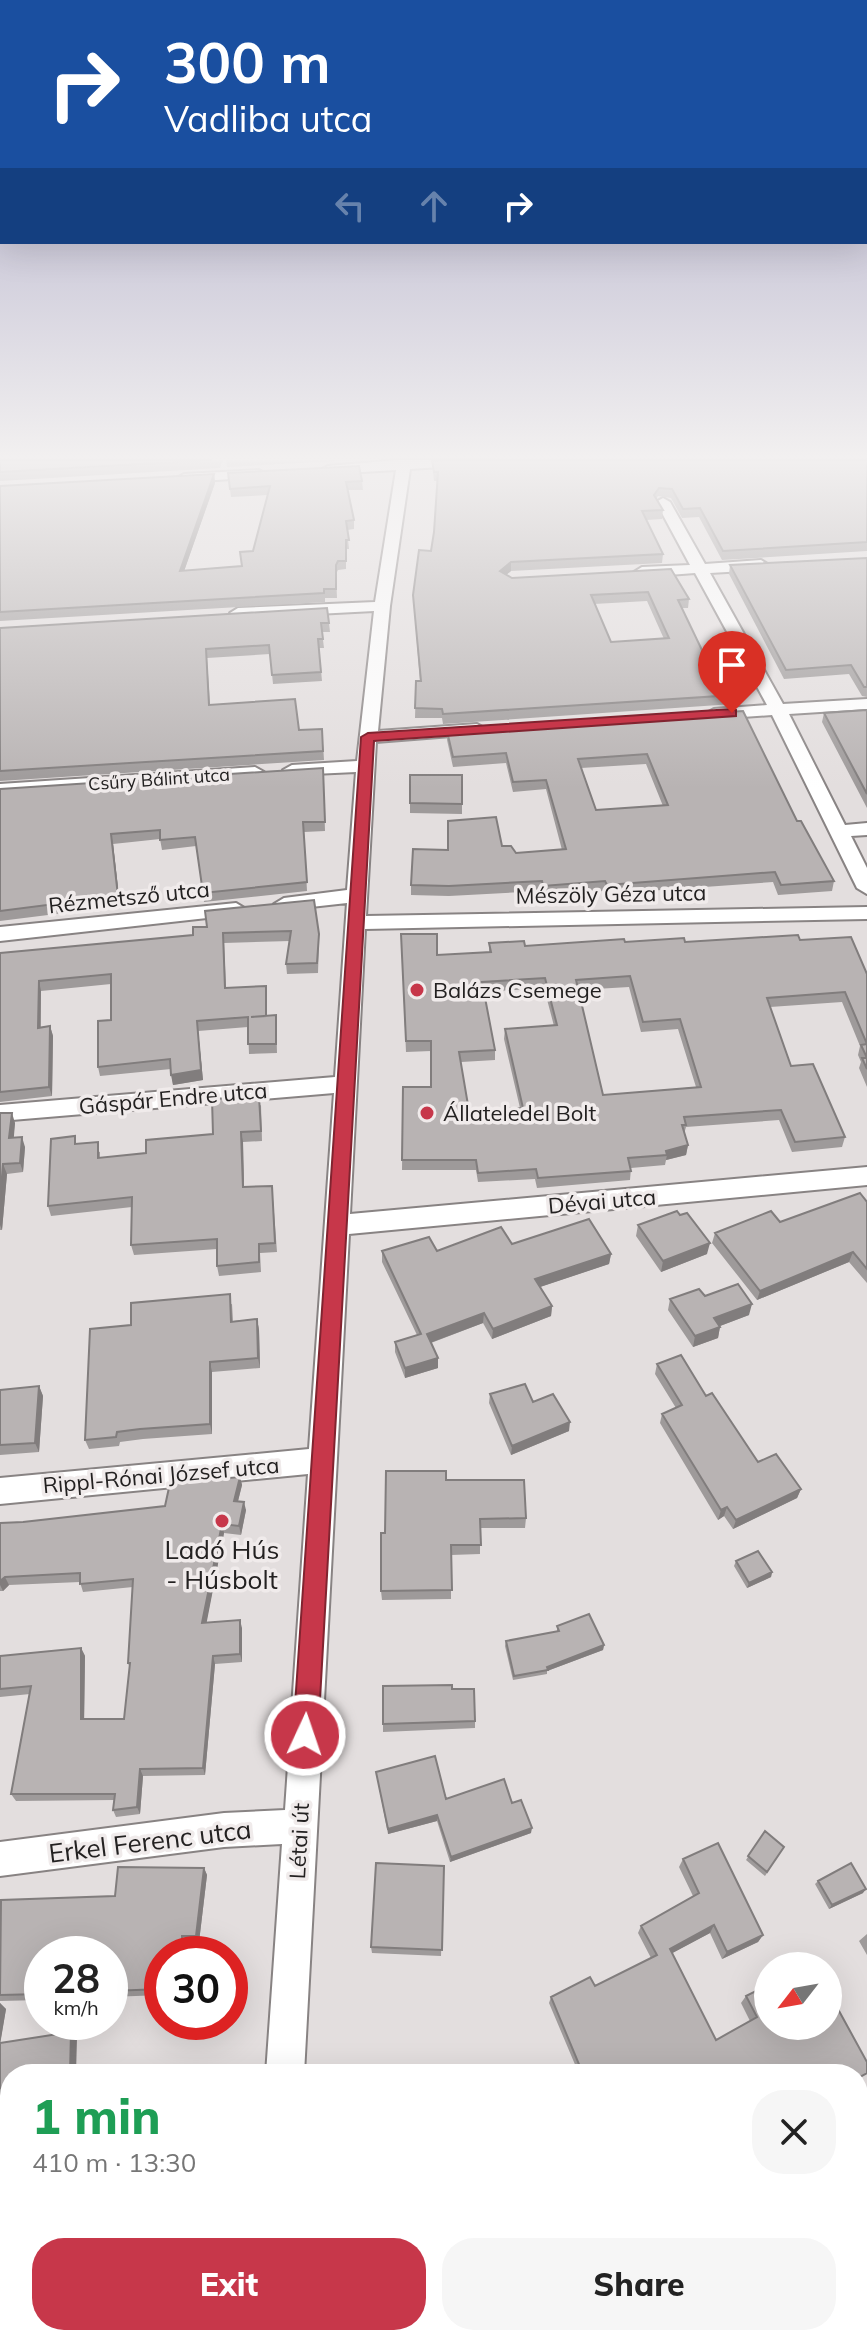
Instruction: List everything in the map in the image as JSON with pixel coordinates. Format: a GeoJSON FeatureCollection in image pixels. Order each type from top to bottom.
{"type":"FeatureCollection","features":[{"type":"Feature","properties":{"kind":"street","name":"Létai út"},"geometry":{"type":"LineString","coordinates":[[286,2064],[365,766],[387,569]]}},
{"type":"Feature","properties":{"kind":"street"},"geometry":{"type":"LineString","coordinates":[[621,573],[691,569]]}},
{"type":"Feature","properties":{"kind":"street"},"geometry":{"type":"LineString","coordinates":[[700,569],[778,710],[867,888]]}},
{"type":"Feature","properties":{"kind":"street"},"geometry":{"type":"LineString","coordinates":[[222,614],[382,606]]}},
{"type":"Feature","properties":{"kind":"street"},"geometry":{"type":"LineString","coordinates":[[693,715],[867,704]]}},
{"type":"Feature","properties":{"kind":"street"},"geometry":{"type":"LineString","coordinates":[[368,737],[491,728]]}},
{"type":"Feature","properties":{"kind":"street","name":"Csűry Bálint utca"},"geometry":{"type":"LineString","coordinates":[[0,790],[365,766]]}},
{"type":"Feature","properties":{"kind":"street"},"geometry":{"type":"LineString","coordinates":[[839,831],[867,829]]}},
{"type":"Feature","properties":{"kind":"street","name":"Rézmetsző utca"},"geometry":{"type":"LineString","coordinates":[[0,934],[357,895]]}},
{"type":"Feature","properties":{"kind":"street","name":"Mészöly Géza utca"},"geometry":{"type":"LineString","coordinates":[[356,923],[867,913]]}},
{"type":"Feature","properties":{"kind":"street","name":"Gáspár Endre utca"},"geometry":{"type":"LineString","coordinates":[[0,1113],[346,1084]]}},
{"type":"Feature","properties":{"kind":"street","name":"Dévai utca"},"geometry":{"type":"LineString","coordinates":[[338,1225],[867,1176]]}},
{"type":"Feature","properties":{"kind":"street","name":"Rippl-Rónai József utca"},"geometry":{"type":"LineString","coordinates":[[0,1491],[323,1460]]}},
{"type":"Feature","properties":{"kind":"street","name":"Erkel Ferenc utca"},"geometry":{"type":"LineString","coordinates":[[0,1859],[224,1830],[300,1826]]}},
{"type":"Feature","properties":{"kind":"building"},"geometry":{"type":"Polygon","coordinates":[[[0,569],[336,569],[336,589],[324,589],[324,593],[0,612],[0,569]]]}},
{"type":"Feature","properties":{"kind":"building"},"geometry":{"type":"Polygon","coordinates":[[[416,569],[502,569],[500,571],[512,578],[671,569],[689,599],[678,600],[711,669],[720,669],[734,695],[443,714],[442,709],[415,708],[416,681],[421,681],[413,595],[416,569]],[[648,592],[591,595],[611,642],[669,638],[648,592]]]}},
{"type":"Feature","properties":{"kind":"building"},"geometry":{"type":"Polygon","coordinates":[[[732,569],[867,569],[867,687],[864,687],[851,665],[786,670],[732,569]]]}},
{"type":"Feature","properties":{"kind":"building"},"geometry":{"type":"Polygon","coordinates":[[[327,608],[329,623],[321,623],[323,639],[318,639],[321,672],[272,675],[269,645],[206,649],[209,705],[295,699],[299,730],[322,729],[323,751],[0,771],[0,628],[327,608]]]}},
{"type":"Feature","properties":{"kind":"building"},"geometry":{"type":"Polygon","coordinates":[[[867,710],[867,794],[824,713],[867,710]]]}},
{"type":"Feature","properties":{"kind":"building"},"geometry":{"type":"Polygon","coordinates":[[[743,711],[797,821],[801,821],[834,881],[781,885],[775,872],[607,885],[605,881],[543,886],[542,881],[411,885],[413,849],[448,850],[448,821],[496,817],[502,846],[511,846],[516,853],[566,849],[546,780],[513,782],[506,753],[453,757],[447,731],[743,711]],[[647,754],[578,759],[596,810],[668,805],[647,754]]]}},
{"type":"Feature","properties":{"kind":"building"},"geometry":{"type":"Polygon","coordinates":[[[323,768],[325,822],[303,822],[307,882],[203,893],[195,837],[160,840],[160,830],[111,834],[118,896],[0,911],[0,789],[323,768]]]}},
{"type":"Feature","properties":{"kind":"building"},"geometry":{"type":"Polygon","coordinates":[[[410,775],[462,775],[462,804],[410,803],[410,775]]]}},
{"type":"Feature","properties":{"kind":"building"},"geometry":{"type":"Polygon","coordinates":[[[314,900],[319,934],[317,963],[286,964],[291,931],[223,933],[225,988],[266,986],[266,1016],[276,1015],[276,1044],[248,1044],[248,1017],[197,1021],[201,1070],[171,1075],[170,1059],[98,1067],[98,1021],[111,1020],[111,974],[39,981],[38,1028],[50,1026],[49,1087],[0,1092],[0,953],[193,935],[193,927],[207,927],[205,911],[314,900]]]}},
{"type":"Feature","properties":{"kind":"building"},"geometry":{"type":"Polygon","coordinates":[[[401,934],[437,934],[437,955],[491,952],[489,943],[524,941],[525,946],[624,939],[625,942],[684,938],[685,942],[798,935],[800,940],[851,937],[867,974],[867,1044],[845,992],[767,998],[791,1066],[813,1064],[845,1137],[795,1142],[781,1110],[684,1117],[686,1125],[682,1125],[688,1145],[666,1151],[667,1155],[628,1158],[631,1171],[538,1178],[536,1169],[478,1173],[476,1160],[402,1160],[403,1087],[431,1087],[431,1041],[406,1041],[401,934]],[[630,976],[576,980],[603,1095],[701,1087],[680,1019],[643,1022],[630,976]],[[545,978],[482,982],[495,1050],[459,1052],[469,1111],[523,1108],[505,1029],[557,1025],[545,978]]]}},
{"type":"Feature","properties":{"kind":"building"},"geometry":{"type":"Polygon","coordinates":[[[867,1044],[867,1058],[861,1045],[867,1044]]]}},
{"type":"Feature","properties":{"kind":"building"},"geometry":{"type":"Polygon","coordinates":[[[259,1096],[261,1131],[241,1132],[243,1187],[272,1186],[275,1243],[259,1244],[259,1262],[217,1266],[217,1239],[131,1245],[132,1197],[48,1206],[51,1139],[75,1136],[75,1144],[98,1142],[98,1158],[146,1153],[146,1140],[213,1134],[212,1099],[259,1096]]]}},
{"type":"Feature","properties":{"kind":"building"},"geometry":{"type":"Polygon","coordinates":[[[0,1113],[12,1113],[9,1138],[22,1137],[20,1163],[3,1164],[0,1202],[0,1113]]]}},
{"type":"Feature","properties":{"kind":"building"},"geometry":{"type":"Polygon","coordinates":[[[860,1193],[867,1202],[867,1269],[853,1252],[760,1291],[715,1233],[771,1211],[780,1222],[860,1193]]]}},
{"type":"Feature","properties":{"kind":"building"},"geometry":{"type":"Polygon","coordinates":[[[677,1211],[680,1215],[687,1213],[710,1243],[663,1261],[638,1225],[677,1211]]]}},
{"type":"Feature","properties":{"kind":"building"},"geometry":{"type":"Polygon","coordinates":[[[589,1219],[611,1254],[535,1279],[552,1306],[493,1329],[484,1313],[427,1334],[438,1358],[405,1368],[395,1342],[421,1334],[382,1251],[429,1237],[437,1251],[501,1227],[512,1244],[589,1219]]]}},
{"type":"Feature","properties":{"kind":"building"},"geometry":{"type":"Polygon","coordinates":[[[738,1284],[752,1304],[714,1318],[720,1327],[695,1336],[670,1299],[699,1289],[705,1296],[738,1284]]]}},
{"type":"Feature","properties":{"kind":"building"},"geometry":{"type":"Polygon","coordinates":[[[230,1294],[231,1322],[257,1319],[258,1358],[210,1362],[210,1424],[140,1429],[117,1432],[116,1437],[85,1440],[90,1329],[131,1325],[131,1303],[230,1294]]]}},
{"type":"Feature","properties":{"kind":"building"},"geometry":{"type":"Polygon","coordinates":[[[681,1355],[706,1396],[712,1393],[758,1462],[776,1454],[801,1489],[736,1520],[727,1507],[721,1510],[662,1414],[682,1405],[657,1364],[681,1355]]]}},
{"type":"Feature","properties":{"kind":"building"},"geometry":{"type":"Polygon","coordinates":[[[525,1384],[533,1402],[553,1394],[570,1422],[512,1446],[490,1394],[525,1384]]]}},
{"type":"Feature","properties":{"kind":"building"},"geometry":{"type":"Polygon","coordinates":[[[39,1386],[35,1443],[0,1445],[0,1390],[39,1386]]]}},
{"type":"Feature","properties":{"kind":"building"},"geometry":{"type":"Polygon","coordinates":[[[386,1471],[446,1471],[446,1480],[524,1480],[526,1518],[480,1519],[481,1545],[451,1545],[452,1590],[381,1591],[381,1533],[385,1533],[386,1471]]]}},
{"type":"Feature","properties":{"kind":"building"},"geometry":{"type":"Polygon","coordinates":[[[240,1477],[234,1501],[244,1502],[239,1526],[222,1524],[202,1623],[240,1620],[240,1654],[213,1656],[203,1768],[140,1769],[137,1807],[113,1810],[115,1794],[11,1794],[31,1686],[0,1689],[0,1656],[81,1648],[81,1719],[124,1719],[133,1579],[80,1584],[80,1573],[5,1577],[0,1581],[0,1523],[165,1506],[170,1483],[240,1477]]]}},
{"type":"Feature","properties":{"kind":"building"},"geometry":{"type":"Polygon","coordinates":[[[758,1551],[772,1572],[749,1583],[736,1561],[758,1551]]]}},
{"type":"Feature","properties":{"kind":"building"},"geometry":{"type":"Polygon","coordinates":[[[589,1614],[604,1645],[547,1667],[548,1670],[514,1676],[506,1641],[559,1631],[557,1626],[589,1614]]]}},
{"type":"Feature","properties":{"kind":"building"},"geometry":{"type":"Polygon","coordinates":[[[452,1685],[452,1689],[474,1689],[475,1721],[383,1724],[383,1686],[452,1685]]]}},
{"type":"Feature","properties":{"kind":"building"},"geometry":{"type":"Polygon","coordinates":[[[435,1756],[446,1799],[504,1779],[512,1803],[521,1800],[532,1828],[451,1857],[437,1815],[388,1829],[376,1772],[435,1756]]]}},
{"type":"Feature","properties":{"kind":"building"},"geometry":{"type":"Polygon","coordinates":[[[765,1831],[784,1847],[767,1872],[748,1856],[765,1831]]]}},
{"type":"Feature","properties":{"kind":"building"},"geometry":{"type":"Polygon","coordinates":[[[718,1843],[763,1935],[727,1952],[714,1925],[670,1949],[716,2040],[754,2019],[754,2040],[842,2040],[842,2016],[867,2064],[579,2064],[551,1997],[590,1977],[595,1986],[657,1955],[641,1926],[699,1893],[683,1859],[718,1843]]]}},
{"type":"Feature","properties":{"kind":"building"},"geometry":{"type":"Polygon","coordinates":[[[376,1863],[444,1866],[442,1950],[371,1947],[376,1863]]]}},
{"type":"Feature","properties":{"kind":"building"},"geometry":{"type":"Polygon","coordinates":[[[851,1863],[866,1889],[832,1905],[818,1881],[851,1863]]]}},
{"type":"Feature","properties":{"kind":"building"},"geometry":{"type":"Polygon","coordinates":[[[118,1867],[204,1868],[196,1936],[144,1936],[144,1990],[128,1990],[128,1936],[24,1936],[24,1994],[0,1995],[1,1900],[115,1896],[118,1867]]]}},
{"type":"Feature","properties":{"kind":"building"},"geometry":{"type":"Polygon","coordinates":[[[754,1992],[754,2011],[746,1996],[754,1992]]]}},
{"type":"Feature","properties":{"kind":"building"},"geometry":{"type":"Polygon","coordinates":[[[24,2039],[71,2040],[70,2064],[0,2064],[0,2043],[24,2039]]]}},
{"type":"Feature","properties":{"kind":"place","name":"Balázs Csemege"},"geometry":{"type":"Point","coordinates":[417,990]}},
{"type":"Feature","properties":{"kind":"place","name":"Állateledel Bolt"},"geometry":{"type":"Point","coordinates":[427,1113]}},
{"type":"Feature","properties":{"kind":"place","name":"Ladó Hús - Húsbolt"},"geometry":{"type":"Point","coordinates":[222,1521]}},
{"type":"Feature","properties":{"kind":"route"},"geometry":{"type":"LineString","coordinates":[[305,1735],[368,737],[732,713]]}}]}
